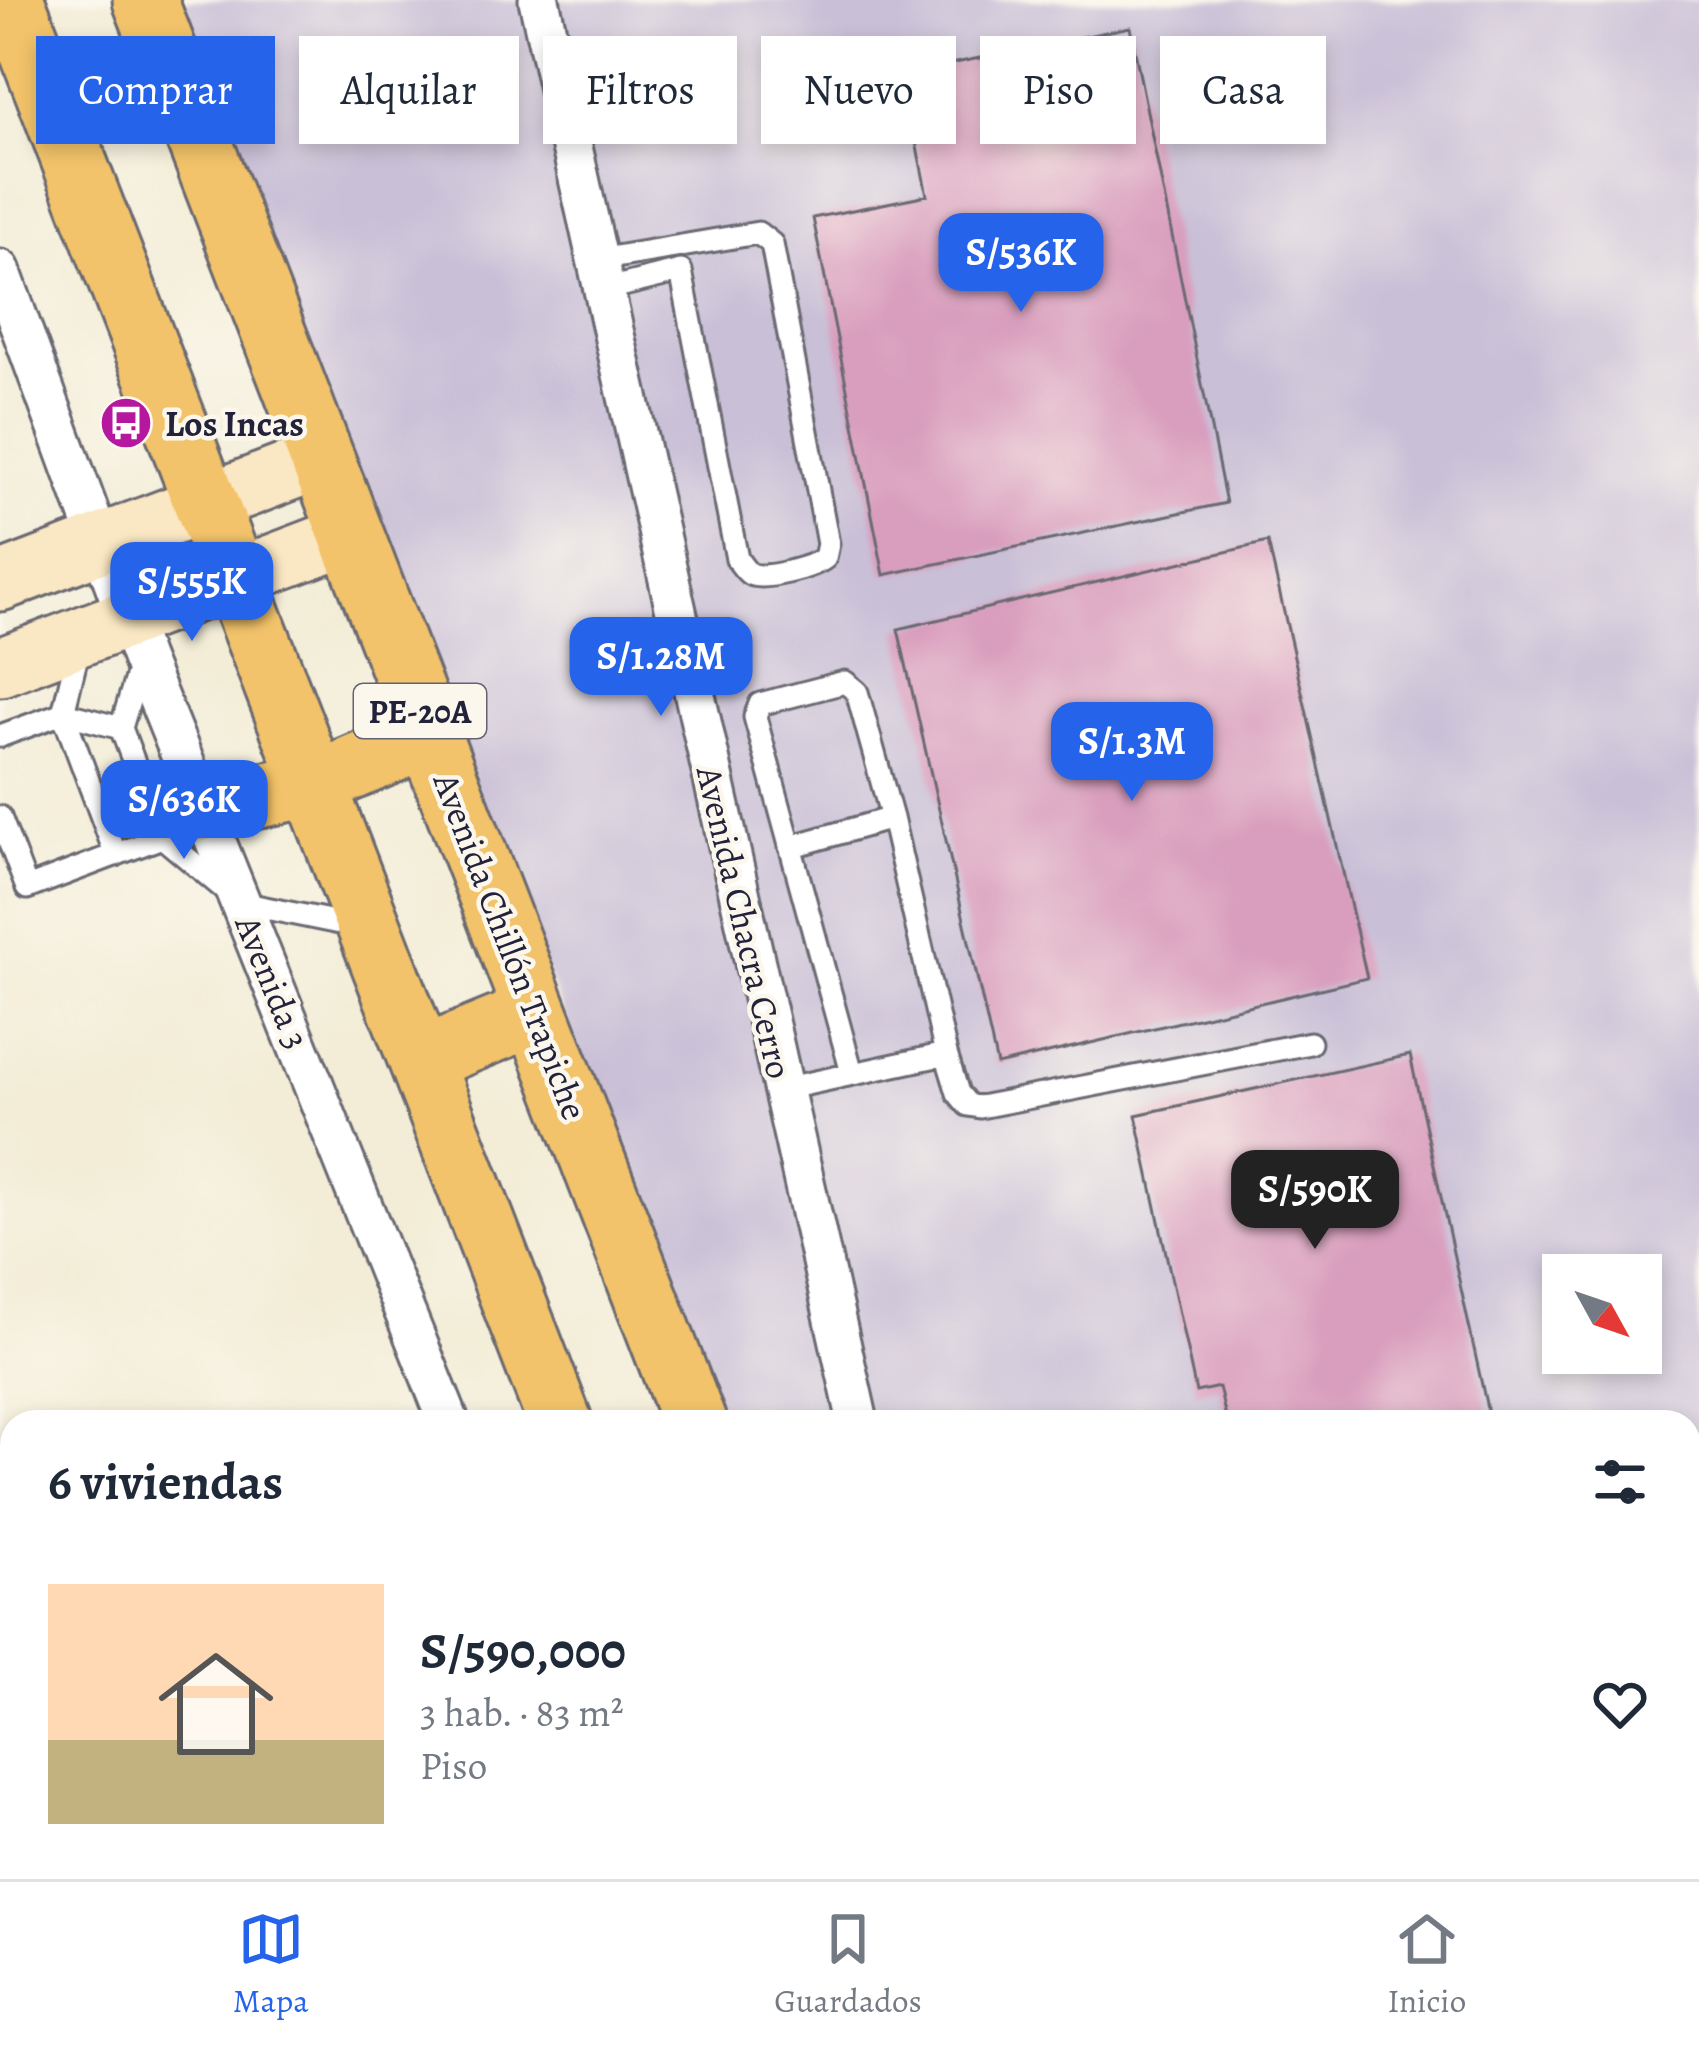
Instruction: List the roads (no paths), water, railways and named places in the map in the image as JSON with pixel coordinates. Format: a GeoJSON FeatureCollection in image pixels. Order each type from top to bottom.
{"type":"FeatureCollection","features":[{"type":"Feature","properties":{"kind":"main road","name":"PE-20A"},"geometry":{"type":"LineString","coordinates":[[12,0],[555,1410]]}},
{"type":"Feature","properties":{"kind":"main road","name":"Avenida Chillón Trapiche"},"geometry":{"type":"LineString","coordinates":[[145,0],[689,1410]]}},
{"type":"Feature","properties":{"kind":"main road"},"geometry":{"type":"LineString","coordinates":[[0,582],[322,459]]}},
{"type":"Feature","properties":{"kind":"main road"},"geometry":{"type":"LineString","coordinates":[[0,667],[117,638],[235,578],[351,534]]}},
{"type":"Feature","properties":{"kind":"main road"},"geometry":{"type":"LineString","coordinates":[[183,823],[314,784],[429,735]]}},
{"type":"Feature","properties":{"kind":"main road"},"geometry":{"type":"LineString","coordinates":[[421,1060],[536,1012]]}},
{"type":"Feature","properties":{"kind":"street","name":"Avenida Chacra Cerro"},"geometry":{"type":"LineString","coordinates":[[539,0],[855,1410]]}},
{"type":"Feature","properties":{"kind":"street","name":"Avenida 3"},"geometry":{"type":"LineString","coordinates":[[0,270],[101,544],[117,638],[183,823],[241,903],[444,1410]]}},
{"type":"Feature","properties":{"kind":"lane"},"geometry":{"type":"LineString","coordinates":[[600,275],[676,245],[758,233],[772,244],[828,544],[825,557],[813,567],[756,576],[746,572],[737,559],[676,245]]}},
{"type":"Feature","properties":{"kind":"lane"},"geometry":{"type":"LineString","coordinates":[[600,275],[681,271]]}},
{"type":"Feature","properties":{"kind":"lane"},"geometry":{"type":"LineString","coordinates":[[0,736],[63,713],[117,638]]}},
{"type":"Feature","properties":{"kind":"lane"},"geometry":{"type":"LineString","coordinates":[[0,817],[27,889],[183,823],[121,728],[117,638]]}},
{"type":"Feature","properties":{"kind":"lane"},"geometry":{"type":"LineString","coordinates":[[852,1073],[755,716],[760,704],[845,682],[857,692],[892,818],[946,1054],[958,1093],[968,1105],[980,1107],[1310,1042]]}},
{"type":"Feature","properties":{"kind":"lane"},"geometry":{"type":"LineString","coordinates":[[63,713],[121,728]]}},
{"type":"Feature","properties":{"kind":"lane"},"geometry":{"type":"LineString","coordinates":[[63,713],[116,855]]}},
{"type":"Feature","properties":{"kind":"lane"},"geometry":{"type":"LineString","coordinates":[[790,847],[892,818]]}},
{"type":"Feature","properties":{"kind":"lane"},"geometry":{"type":"LineString","coordinates":[[241,903],[371,929]]}},
{"type":"Feature","properties":{"kind":"lane"},"geometry":{"type":"LineString","coordinates":[[783,1090],[946,1054]]}},
{"type":"Feature","properties":{"kind":"place","name":"Los Incas"},"geometry":{"type":"Point","coordinates":[126,423]}}]}
